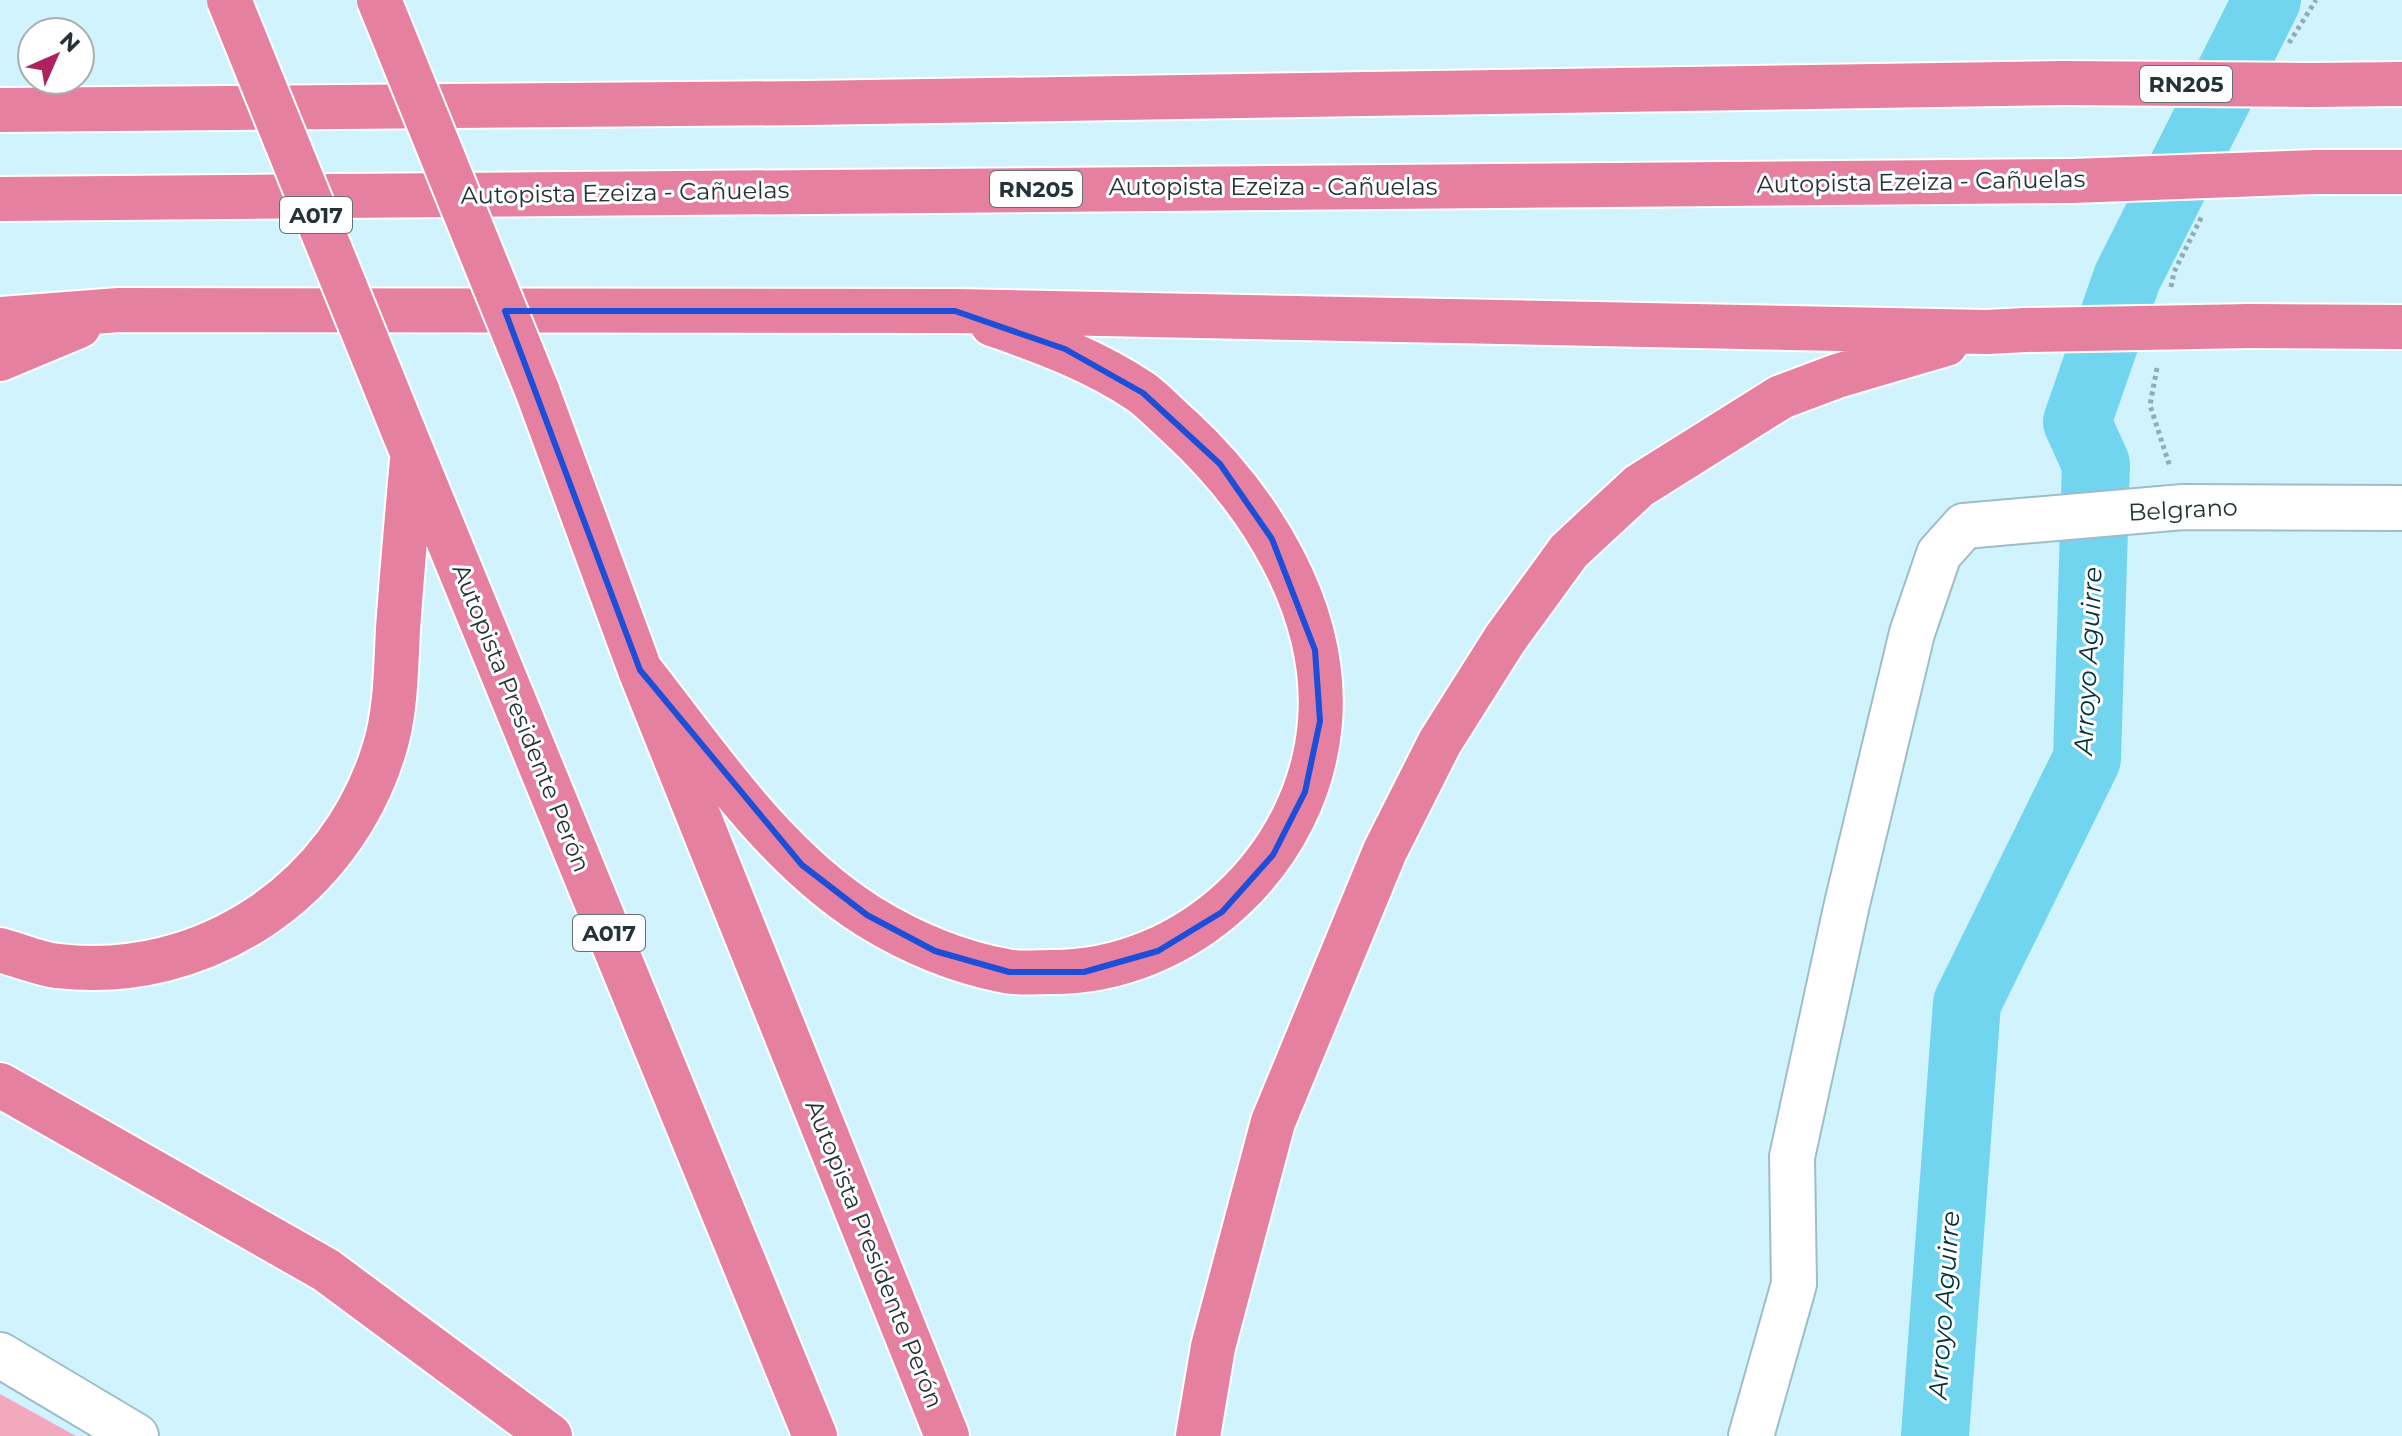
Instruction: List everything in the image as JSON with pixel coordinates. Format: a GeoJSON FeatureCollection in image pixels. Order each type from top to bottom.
{"type":"FeatureCollection","features":[{"type":"Feature","properties":{"kind":"highway","name":"Autopista Presidente Perón"},"geometry":{"type":"LineString","coordinates":[[229,0],[815,1436]]}},
{"type":"Feature","properties":{"kind":"highway","name":"Autopista Presidente Perón"},"geometry":{"type":"LineString","coordinates":[[379,0],[537,390],[640,670],[947,1436]]}},
{"type":"Feature","properties":{"kind":"highway","name":"RN205"},"geometry":{"type":"LineString","coordinates":[[0,110],[838,103],[2063,83],[2402,84]]}},
{"type":"Feature","properties":{"kind":"highway","name":"Autopista Ezeiza - Cañuelas"},"geometry":{"type":"LineString","coordinates":[[0,199],[2072,181],[2402,172]]}},
{"type":"Feature","properties":{"kind":"highway"},"geometry":{"type":"LineString","coordinates":[[0,359],[119,310]]}},
{"type":"Feature","properties":{"kind":"highway"},"geometry":{"type":"LineString","coordinates":[[0,319],[119,310],[955,311],[2006,331],[2250,326],[2402,327]]}},
{"type":"Feature","properties":{"kind":"highway"},"geometry":{"type":"LineString","coordinates":[[640,670],[749,808],[802,865],[867,915],[935,951],[1009,972],[1084,972],[1099,968],[1158,951],[1222,912],[1273,855],[1305,792],[1320,721],[1315,650],[1293,581],[1272,539],[1220,464],[1143,393],[1065,349],[955,311]]}},
{"type":"Feature","properties":{"kind":"highway"},"geometry":{"type":"LineString","coordinates":[[1198,1436],[1213,1347],[1273,1122],[1385,851],[1440,742],[1505,639],[1569,551],[1639,486],[1781,397],[1837,376],[2006,331]]}},
{"type":"Feature","properties":{"kind":"highway"},"geometry":{"type":"LineString","coordinates":[[0,950],[58,966],[143,965],[225,939],[297,892],[351,827],[385,749],[396,664],[407,441]]}},
{"type":"Feature","properties":{"kind":"highway"},"geometry":{"type":"LineString","coordinates":[[0,1085],[326,1270],[550,1436]]}},
{"type":"Feature","properties":{"kind":"street","name":"Belgrano"},"geometry":{"type":"LineString","coordinates":[[1751,1436],[1794,1284],[1792,1157],[1847,904],[1912,633],[1939,554],[1964,526],[2061,516],[2183,507],[2402,508]]}},
{"type":"Feature","properties":{"kind":"street"},"geometry":{"type":"LineString","coordinates":[[0,1355],[136,1436]]}},
{"type":"Feature","properties":{"kind":"path"},"geometry":{"type":"LineString","coordinates":[[2286,50],[2316,0]]}},
{"type":"Feature","properties":{"kind":"path"},"geometry":{"type":"LineString","coordinates":[[2168,302],[2174,272],[2209,203]]}},
{"type":"Feature","properties":{"kind":"path"},"geometry":{"type":"LineString","coordinates":[[2158,361],[2150,405],[2183,507]]}},
{"type":"Feature","properties":{"kind":"highlighted area"},"geometry":{"type":"Polygon","coordinates":[[[505,311],[955,311],[1065,349],[1143,393],[1220,464],[1272,539],[1315,650],[1320,721],[1305,792],[1273,855],[1222,912],[1158,951],[1084,972],[1009,972],[935,951],[867,915],[802,865],[640,670],[505,311]]]}},
{"type":"Feature","properties":{"kind":"shaded area"},"geometry":{"type":"Polygon","coordinates":[[[0,1394],[76,1436],[0,1436],[0,1394]]]}},
{"type":"Feature","properties":{"kind":"waterway","name":"Arroyo Aguirre"},"geometry":{"type":"LineString","coordinates":[[1935,1436],[1967,1003],[2087,759],[2096,464],[2077,422],[2127,278],[2267,0]]}}]}
